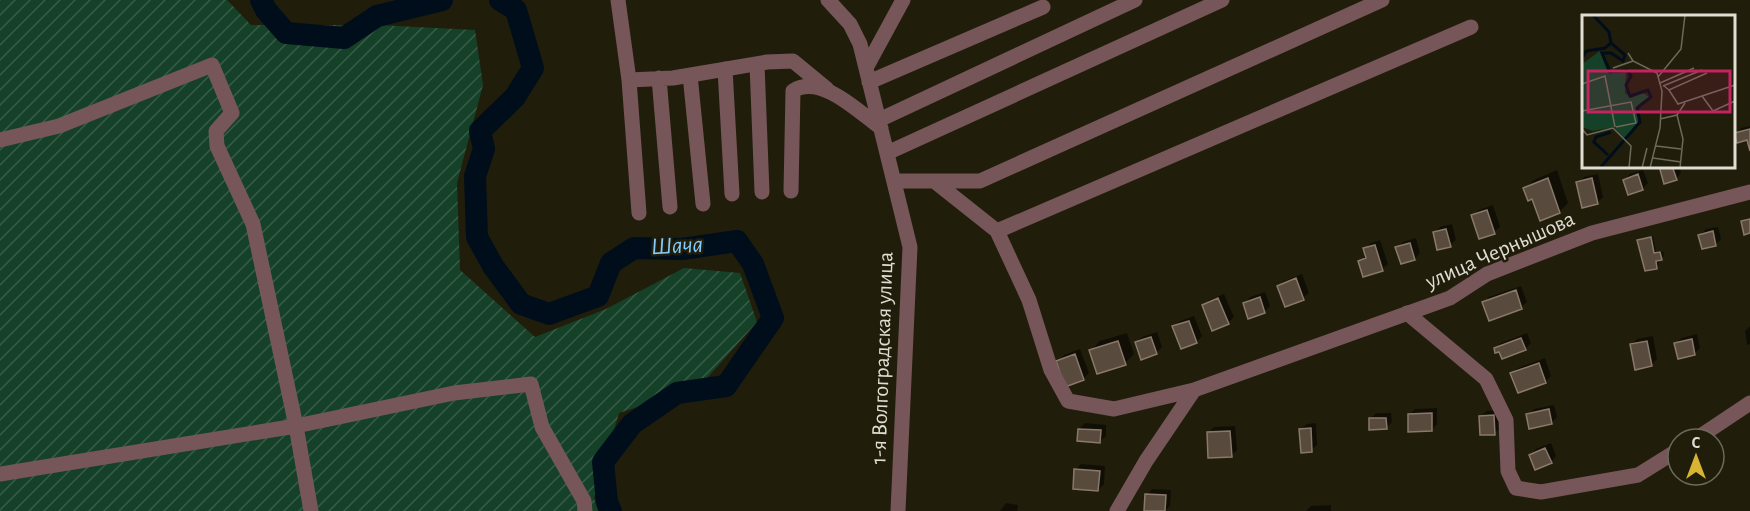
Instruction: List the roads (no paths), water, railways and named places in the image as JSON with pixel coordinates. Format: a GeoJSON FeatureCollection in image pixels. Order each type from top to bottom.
{"type":"FeatureCollection","features":[{"type":"Feature","properties":{"kind":"street"},"geometry":{"type":"LineString","coordinates":[[618,0],[629,80],[639,213]]}},
{"type":"Feature","properties":{"kind":"street","name":"1-я Волгоградская улица"},"geometry":{"type":"LineString","coordinates":[[828,0],[850,24],[860,44],[910,247],[898,511]]}},
{"type":"Feature","properties":{"kind":"street"},"geometry":{"type":"LineString","coordinates":[[868,75],[903,0]]}},
{"type":"Feature","properties":{"kind":"street"},"geometry":{"type":"LineString","coordinates":[[629,80],[690,75],[757,64],[793,61],[827,88],[880,124],[1135,0]]}},
{"type":"Feature","properties":{"kind":"street"},"geometry":{"type":"LineString","coordinates":[[887,153],[1222,0]]}},
{"type":"Feature","properties":{"kind":"street"},"geometry":{"type":"LineString","coordinates":[[894,181],[980,181],[1382,0]]}},
{"type":"Feature","properties":{"kind":"street"},"geometry":{"type":"LineString","coordinates":[[868,75],[1043,7]]}},
{"type":"Feature","properties":{"kind":"street"},"geometry":{"type":"LineString","coordinates":[[934,181],[997,231],[1471,27]]}},
{"type":"Feature","properties":{"kind":"street"},"geometry":{"type":"LineString","coordinates":[[757,64],[762,192]]}},
{"type":"Feature","properties":{"kind":"street"},"geometry":{"type":"LineString","coordinates":[[0,140],[59,126],[212,65],[232,113],[216,131],[217,146],[253,224],[296,426],[311,511]]}},
{"type":"Feature","properties":{"kind":"street"},"geometry":{"type":"LineString","coordinates":[[725,69],[732,194]]}},
{"type":"Feature","properties":{"kind":"street"},"geometry":{"type":"LineString","coordinates":[[690,75],[703,204]]}},
{"type":"Feature","properties":{"kind":"street"},"geometry":{"type":"LineString","coordinates":[[659,78],[670,207]]}},
{"type":"Feature","properties":{"kind":"street"},"geometry":{"type":"LineString","coordinates":[[791,191],[793,91],[800,86],[827,88]]}},
{"type":"Feature","properties":{"kind":"street","name":"улица Чернышова"},"geometry":{"type":"LineString","coordinates":[[997,231],[1029,300],[1051,370],[1068,401],[1114,409],[1194,390],[1450,298],[1487,274],[1592,233],[1750,192]]}},
{"type":"Feature","properties":{"kind":"street","name":"улица Чернышова"},"geometry":{"type":"LineString","coordinates":[[1407,313],[1486,379],[1506,420],[1508,471],[1516,488],[1541,492],[1638,475],[1666,458]]}},
{"type":"Feature","properties":{"kind":"street"},"geometry":{"type":"LineString","coordinates":[[0,474],[296,426],[454,393],[531,384],[542,428],[584,501],[585,511]]}},
{"type":"Feature","properties":{"kind":"street"},"geometry":{"type":"LineString","coordinates":[[1117,511],[1146,461],[1194,390]]}},
{"type":"Feature","properties":{"kind":"street"},"geometry":{"type":"LineString","coordinates":[[1714,427],[1750,403]]}},
{"type":"Feature","properties":{"kind":"waterway","name":"Шача"},"geometry":{"type":"LineString","coordinates":[[261,0],[266,10],[286,33],[344,38],[377,16],[442,0]]}},
{"type":"Feature","properties":{"kind":"waterway","name":"Шача"},"geometry":{"type":"LineString","coordinates":[[500,0],[516,10],[533,68],[515,97],[480,131],[484,149],[475,176],[477,237],[493,266],[521,304],[549,314],[598,296],[611,263],[634,248],[682,249],[737,241],[753,264],[773,318],[726,386],[677,393],[632,424],[603,462],[607,502],[611,511]]}}]}
